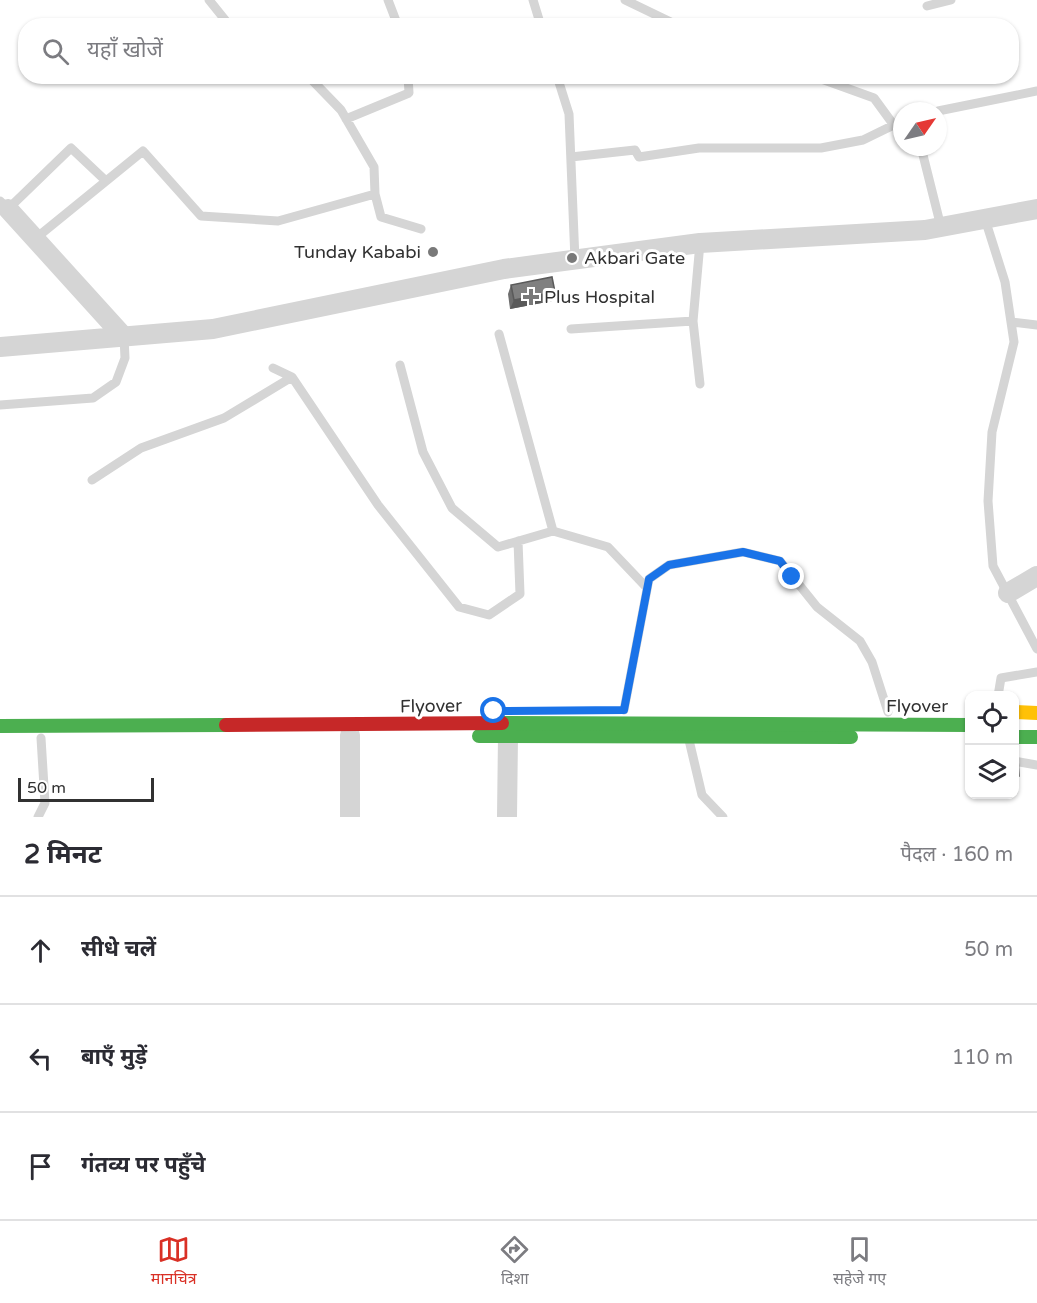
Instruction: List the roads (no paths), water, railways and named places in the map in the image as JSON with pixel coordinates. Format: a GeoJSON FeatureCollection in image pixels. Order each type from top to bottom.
{"type":"FeatureCollection","features":[{"type":"Feature","properties":{"kind":"main road"},"geometry":{"type":"LineString","coordinates":[[0,714],[624,710],[965,712]]}},
{"type":"Feature","properties":{"kind":"main road"},"geometry":{"type":"LineString","coordinates":[[353,735],[356,712]]}},
{"type":"Feature","properties":{"kind":"main road"},"geometry":{"type":"LineString","coordinates":[[1019,712],[1037,713]]}},
{"type":"Feature","properties":{"kind":"main road","name":"Flyover"},"geometry":{"type":"LineString","coordinates":[[0,726],[606,722],[965,724]]}},
{"type":"Feature","properties":{"kind":"main road"},"geometry":{"type":"LineString","coordinates":[[1019,725],[1037,725]]}},
{"type":"Feature","properties":{"kind":"main road"},"geometry":{"type":"LineString","coordinates":[[0,738],[353,735],[688,738],[965,737]]}},
{"type":"Feature","properties":{"kind":"main road"},"geometry":{"type":"LineString","coordinates":[[1019,737],[1037,737]]}},
{"type":"Feature","properties":{"kind":"street"},"geometry":{"type":"LineString","coordinates":[[4,205],[124,337]]}},
{"type":"Feature","properties":{"kind":"street"},"geometry":{"type":"LineString","coordinates":[[0,347],[213,329],[504,269],[700,243],[940,227],[1037,209]]}},
{"type":"Feature","properties":{"kind":"street"},"geometry":{"type":"LineString","coordinates":[[1008,593],[1037,576]]}},
{"type":"Feature","properties":{"kind":"street"},"geometry":{"type":"LineString","coordinates":[[350,817],[353,735]]}},
{"type":"Feature","properties":{"kind":"street"},"geometry":{"type":"LineString","coordinates":[[507,817],[508,736]]}},
{"type":"Feature","properties":{"kind":"lane"},"geometry":{"type":"LineString","coordinates":[[209,0],[224,18]]}},
{"type":"Feature","properties":{"kind":"lane"},"geometry":{"type":"LineString","coordinates":[[388,0],[395,18]]}},
{"type":"Feature","properties":{"kind":"lane"},"geometry":{"type":"LineString","coordinates":[[533,0],[539,18]]}},
{"type":"Feature","properties":{"kind":"lane"},"geometry":{"type":"LineString","coordinates":[[625,0],[662,18]]}},
{"type":"Feature","properties":{"kind":"lane"},"geometry":{"type":"LineString","coordinates":[[927,6],[951,0]]}},
{"type":"Feature","properties":{"kind":"lane"},"geometry":{"type":"LineString","coordinates":[[315,84],[346,119],[374,167],[375,194],[381,217],[421,230]]}},
{"type":"Feature","properties":{"kind":"lane"},"geometry":{"type":"LineString","coordinates":[[346,119],[409,93],[408,84]]}},
{"type":"Feature","properties":{"kind":"lane"},"geometry":{"type":"LineString","coordinates":[[560,84],[569,114],[575,260]]}},
{"type":"Feature","properties":{"kind":"lane"},"geometry":{"type":"LineString","coordinates":[[835,84],[874,98],[893,118]]}},
{"type":"Feature","properties":{"kind":"lane"},"geometry":{"type":"LineString","coordinates":[[947,109],[1037,91]]}},
{"type":"Feature","properties":{"kind":"lane"},"geometry":{"type":"LineString","coordinates":[[571,157],[635,150],[639,157],[699,148],[821,148],[863,140],[893,124]]}},
{"type":"Feature","properties":{"kind":"lane"},"geometry":{"type":"LineString","coordinates":[[4,205],[71,148],[106,181]]}},
{"type":"Feature","properties":{"kind":"lane"},"geometry":{"type":"LineString","coordinates":[[41,234],[143,151],[201,216],[278,221],[375,194]]}},
{"type":"Feature","properties":{"kind":"lane"},"geometry":{"type":"LineString","coordinates":[[923,156],[940,227]]}},
{"type":"Feature","properties":{"kind":"lane"},"geometry":{"type":"LineString","coordinates":[[985,219],[1005,282],[1014,342],[992,432],[988,501],[993,566],[1037,649]]}},
{"type":"Feature","properties":{"kind":"lane"},"geometry":{"type":"LineString","coordinates":[[700,243],[693,321],[700,384]]}},
{"type":"Feature","properties":{"kind":"lane"},"geometry":{"type":"LineString","coordinates":[[571,329],[693,321]]}},
{"type":"Feature","properties":{"kind":"lane"},"geometry":{"type":"LineString","coordinates":[[1011,322],[1037,325]]}},
{"type":"Feature","properties":{"kind":"lane"},"geometry":{"type":"LineString","coordinates":[[499,334],[553,531]]}},
{"type":"Feature","properties":{"kind":"lane"},"geometry":{"type":"LineString","coordinates":[[0,405],[93,398],[116,382],[125,358],[124,337]]}},
{"type":"Feature","properties":{"kind":"lane"},"geometry":{"type":"LineString","coordinates":[[400,365],[423,452],[452,508],[498,547],[553,531],[608,547],[647,588]]}},
{"type":"Feature","properties":{"kind":"lane"},"geometry":{"type":"LineString","coordinates":[[273,368],[292,377],[378,505],[459,607],[489,615],[520,594],[518,541]]}},
{"type":"Feature","properties":{"kind":"lane"},"geometry":{"type":"LineString","coordinates":[[92,480],[141,448],[224,418],[292,377]]}},
{"type":"Feature","properties":{"kind":"lane"},"geometry":{"type":"LineString","coordinates":[[624,710],[649,579],[669,565],[743,552],[780,561],[817,607],[860,641],[872,662],[888,712]]}},
{"type":"Feature","properties":{"kind":"lane"},"geometry":{"type":"LineString","coordinates":[[999,691],[1001,678],[1037,672]]}},
{"type":"Feature","properties":{"kind":"lane"},"geometry":{"type":"LineString","coordinates":[[38,817],[45,803],[41,738]]}},
{"type":"Feature","properties":{"kind":"lane"},"geometry":{"type":"LineString","coordinates":[[688,738],[702,795],[723,817]]}},
{"type":"Feature","properties":{"kind":"lane"},"geometry":{"type":"LineString","coordinates":[[1019,762],[1037,765]]}},
{"type":"Feature","properties":{"kind":"place","name":"Tunday Kababi"},"geometry":{"type":"Point","coordinates":[433,252]}},
{"type":"Feature","properties":{"kind":"place","name":"Akbari Gate"},"geometry":{"type":"Point","coordinates":[572,258]}},
{"type":"Feature","properties":{"kind":"place","name":"Plus Hospital"},"geometry":{"type":"Point","coordinates":[531,297]}}]}
